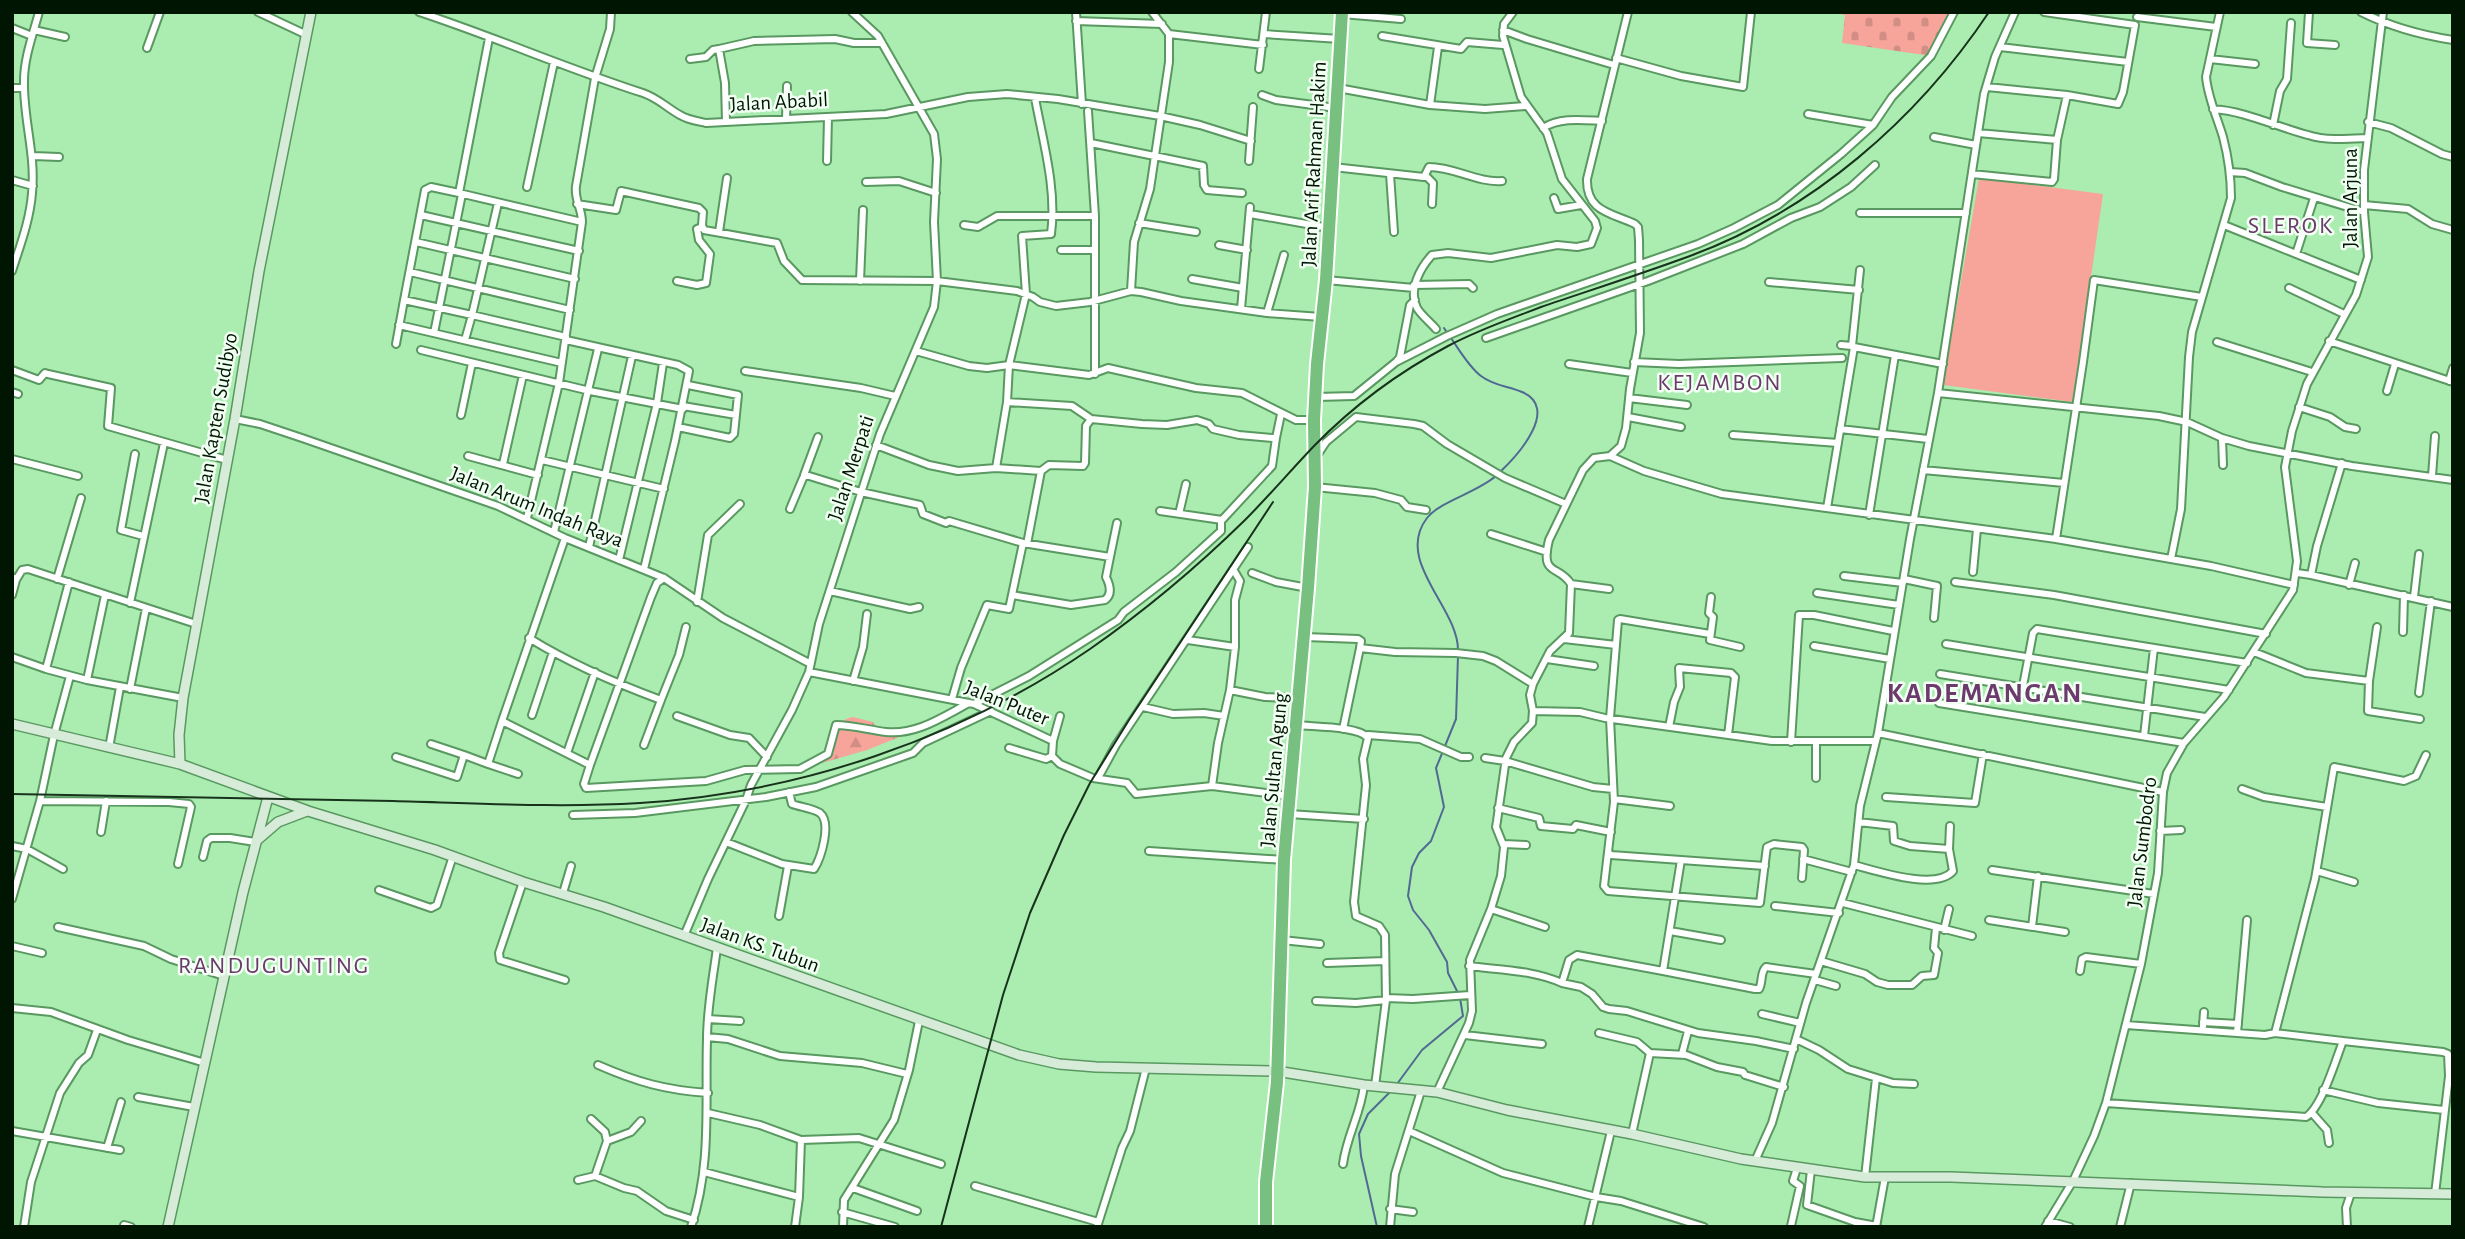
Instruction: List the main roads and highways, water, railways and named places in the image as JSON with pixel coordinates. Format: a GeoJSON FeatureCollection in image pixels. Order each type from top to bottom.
{"type":"FeatureCollection","features":[{"type":"Feature","properties":{"kind":"highway","name":"Jalan Arif Rahman Hakim"},"geometry":{"type":"LineString","coordinates":[[1321,317],[1326,279],[1342,13]]}},
{"type":"Feature","properties":{"kind":"highway","name":"Jalan Sultan Agung"},"geometry":{"type":"LineString","coordinates":[[1266,1227],[1266,1182],[1276,1070],[1284,860],[1305,637],[1315,488],[1314,420],[1321,317]]}},
{"type":"Feature","properties":{"kind":"main road","name":"Jalan Kapten Sudibyo"},"geometry":{"type":"LineString","coordinates":[[180,764],[178,734],[183,698],[260,271],[311,12]]}},
{"type":"Feature","properties":{"kind":"main road"},"geometry":{"type":"LineString","coordinates":[[12,724],[180,764]]}},
{"type":"Feature","properties":{"kind":"main road","name":"Jalan KS. Tubun"},"geometry":{"type":"LineString","coordinates":[[180,764],[308,811],[563,893],[919,1021],[1019,1055],[1059,1064],[1276,1070],[1364,1085],[1437,1092],[1507,1110],[1755,1161],[1865,1177],[2453,1194]]}},
{"type":"Feature","properties":{"kind":"main road"},"geometry":{"type":"LineString","coordinates":[[168,1227],[255,842],[268,797]]}},
{"type":"Feature","properties":{"kind":"main road"},"geometry":{"type":"LineString","coordinates":[[255,842],[278,822],[308,811]]}},
{"type":"Feature","properties":{"kind":"waterway"},"geometry":{"type":"LineString","coordinates":[[1444,328],[1448,334]]}},
{"type":"Feature","properties":{"kind":"waterway"},"geometry":{"type":"LineString","coordinates":[[1451,338],[1481,376],[1522,392],[1533,399],[1537,409],[1537,420],[1532,432],[1501,471]]}},
{"type":"Feature","properties":{"kind":"waterway"},"geometry":{"type":"LineString","coordinates":[[1458,650],[1449,617],[1422,567],[1418,551],[1419,534],[1433,512],[1497,475]]}},
{"type":"Feature","properties":{"kind":"waterway"},"geometry":{"type":"LineString","coordinates":[[1445,746],[1456,719],[1458,656]]}},
{"type":"Feature","properties":{"kind":"waterway"},"geometry":{"type":"LineString","coordinates":[[1443,751],[1436,768],[1444,807],[1431,841],[1419,853],[1412,867],[1408,896],[1413,910],[1429,930],[1447,962],[1448,973],[1458,993]]}},
{"type":"Feature","properties":{"kind":"waterway"},"geometry":{"type":"LineString","coordinates":[[1397,1084],[1422,1050],[1463,1016],[1460,998]]}},
{"type":"Feature","properties":{"kind":"waterway"},"geometry":{"type":"LineString","coordinates":[[1377,1227],[1361,1156],[1359,1134],[1368,1114],[1391,1091]]}},
{"type":"Feature","properties":{"kind":"railway"},"geometry":{"type":"LineString","coordinates":[[12,794],[547,805],[640,803],[700,797],[818,774],[932,735],[987,710],[1040,681],[1131,619],[1227,537],[1344,417],[1412,367],[1448,346],[1494,325],[1690,256],[1735,237],[1778,214],[1819,187],[1858,158],[1895,125],[1960,52],[1989,12]]}},
{"type":"Feature","properties":{"kind":"railway"},"geometry":{"type":"LineString","coordinates":[[941,1227],[1003,995],[1030,913],[1064,835],[1090,783],[1129,720],[1273,502]]}},
{"type":"Feature","properties":{"kind":"district","name":"SLEROK"},"geometry":{"type":"Point","coordinates":[2291,226]}},
{"type":"Feature","properties":{"kind":"district","name":"KEJAMBON"},"geometry":{"type":"Point","coordinates":[1720,383]}},
{"type":"Feature","properties":{"kind":"district","name":"KADEMANGAN"},"geometry":{"type":"Point","coordinates":[1985,694]}},
{"type":"Feature","properties":{"kind":"district","name":"RANDUGUNTING"},"geometry":{"type":"Point","coordinates":[274,966]}}]}
